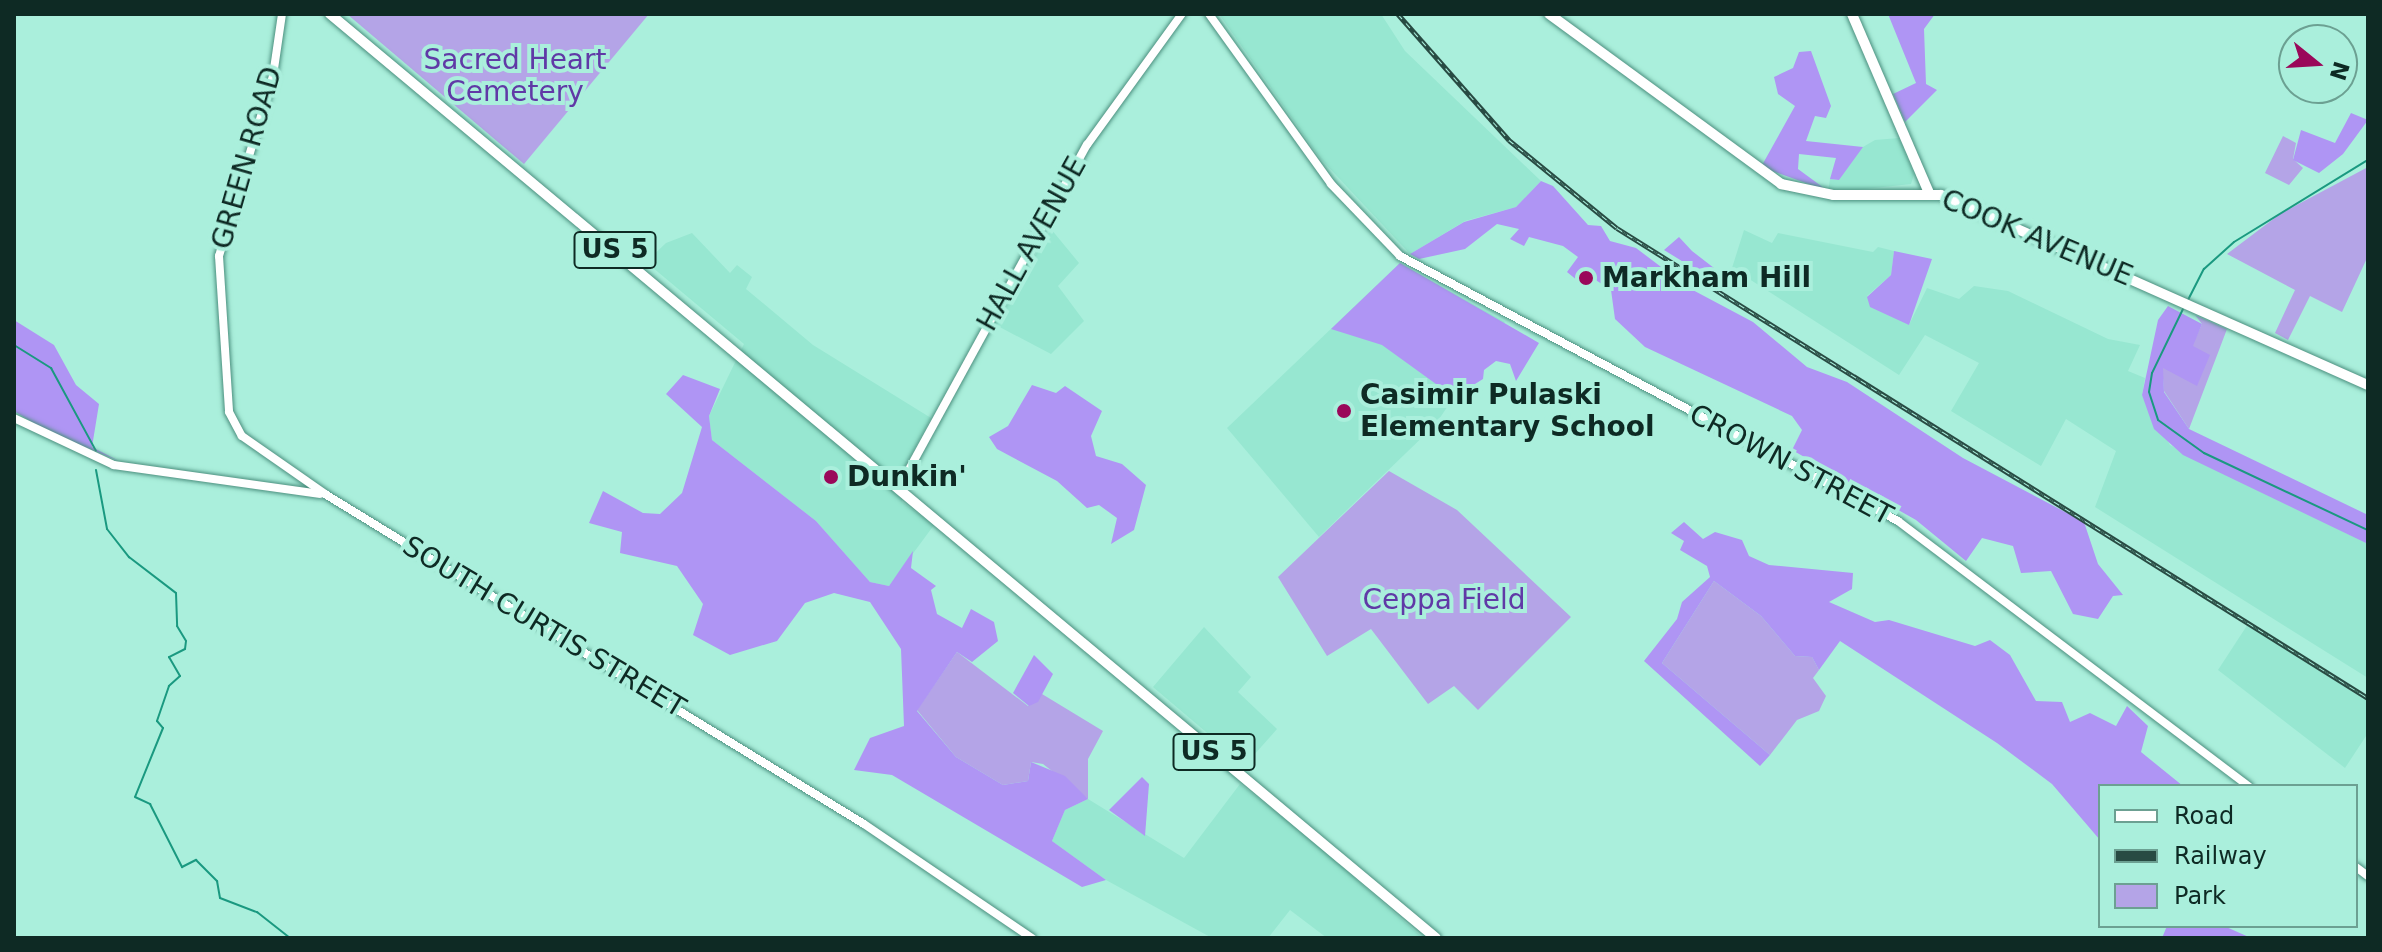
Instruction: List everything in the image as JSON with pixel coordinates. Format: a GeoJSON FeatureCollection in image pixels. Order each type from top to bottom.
{"type":"FeatureCollection","features":[{"type":"Feature","properties":{"kind":"main road","name":"US 5"},"geometry":{"type":"LineString","coordinates":[[330,14],[900,486],[1436,938]]}},
{"type":"Feature","properties":{"kind":"main road","name":"COOK AVENUE"},"geometry":{"type":"LineString","coordinates":[[1549,14],[1781,184],[1833,195],[1929,193],[2176,298],[2368,385]]}},
{"type":"Feature","properties":{"kind":"main road"},"geometry":{"type":"LineString","coordinates":[[1852,14],[1929,193]]}},
{"type":"Feature","properties":{"kind":"street","name":"GREEN ROAD"},"geometry":{"type":"LineString","coordinates":[[282,14],[273,76],[221,240],[220,310],[234,424],[254,447],[325,494]]}},
{"type":"Feature","properties":{"kind":"street","name":"HALL AVENUE"},"geometry":{"type":"LineString","coordinates":[[900,486],[1087,145],[1182,14]]}},
{"type":"Feature","properties":{"kind":"street","name":"CROWN STREET"},"geometry":{"type":"LineString","coordinates":[[1209,14],[1331,184],[1400,256],[1898,521],[2246,784]]}},
{"type":"Feature","properties":{"kind":"street","name":"SOUTH CURTIS STREET"},"geometry":{"type":"LineString","coordinates":[[14,418],[106,463],[325,494],[730,739],[1032,938]]}},
{"type":"Feature","properties":{"kind":"shaded area"},"geometry":{"type":"Polygon","coordinates":[[[1219,14],[1381,14],[1405,51],[1541,181],[1516,207],[1465,221],[1410,254],[1320,158],[1219,14]]]}},
{"type":"Feature","properties":{"kind":"shaded area"},"geometry":{"type":"Polygon","coordinates":[[[1888,14],[1935,14],[1924,29],[1926,84],[1937,90],[1905,122],[1893,94],[1916,83],[1888,14]]]}},
{"type":"Feature","properties":{"kind":"shaded area"},"geometry":{"type":"Polygon","coordinates":[[[1811,51],[1831,106],[1826,118],[1815,116],[1806,141],[1863,147],[1839,180],[1830,179],[1836,158],[1799,154],[1798,169],[1828,191],[1761,167],[1795,106],[1778,94],[1774,77],[1793,68],[1799,52],[1811,51]]]}},
{"type":"Feature","properties":{"kind":"shaded area"},"geometry":{"type":"Polygon","coordinates":[[[2351,113],[2368,120],[2343,154],[2319,173],[2293,160],[2301,130],[2335,143],[2351,113]]]}},
{"type":"Feature","properties":{"kind":"shaded area"},"geometry":{"type":"Polygon","coordinates":[[[1899,138],[1914,174],[1911,184],[1828,193],[1830,179],[1839,180],[1856,151],[1875,140],[1899,138]]]}},
{"type":"Feature","properties":{"kind":"shaded area"},"geometry":{"type":"Polygon","coordinates":[[[1541,181],[1553,186],[1588,225],[1601,226],[1610,241],[1636,248],[1689,288],[1753,322],[1807,367],[1847,382],[1963,458],[2084,522],[2098,564],[2123,595],[2113,596],[2098,619],[2073,614],[2051,571],[2021,573],[2013,546],[1982,538],[1966,561],[1916,520],[1792,450],[1802,430],[1792,416],[1645,347],[1615,319],[1611,290],[1585,273],[1578,281],[1567,272],[1578,257],[1563,246],[1529,237],[1524,246],[1510,239],[1519,229],[1497,224],[1465,249],[1419,259],[1410,254],[1464,222],[1516,207],[1541,181]]]}},
{"type":"Feature","properties":{"kind":"shaded area"},"geometry":{"type":"Polygon","coordinates":[[[1051,229],[1079,263],[1058,286],[1084,321],[1051,354],[994,324],[1051,229]]]}},
{"type":"Feature","properties":{"kind":"shaded area"},"geometry":{"type":"Polygon","coordinates":[[[1744,230],[1772,243],[1778,233],[1873,252],[1878,247],[1894,251],[1891,275],[1867,296],[1909,325],[1927,288],[1959,299],[1974,286],[2008,291],[2108,339],[2140,345],[2128,371],[2145,378],[2142,395],[2170,445],[2368,544],[2368,678],[2095,507],[2116,451],[2066,419],[2041,466],[1951,411],[1979,363],[1925,335],[1899,375],[1732,268],[1744,230]]]}},
{"type":"Feature","properties":{"kind":"shaded area"},"geometry":{"type":"Polygon","coordinates":[[[692,233],[730,273],[737,265],[752,277],[746,289],[813,345],[931,418],[903,470],[902,502],[934,525],[889,586],[870,582],[816,521],[712,440],[709,416],[744,344],[646,262],[666,243],[692,233]]]}},
{"type":"Feature","properties":{"kind":"shaded area"},"geometry":{"type":"Polygon","coordinates":[[[1679,237],[1736,285],[1724,287],[1664,250],[1679,237]]]}},
{"type":"Feature","properties":{"kind":"shaded area"},"geometry":{"type":"Polygon","coordinates":[[[1894,251],[1932,259],[1909,325],[1870,307],[1867,297],[1891,275],[1894,251]]]}},
{"type":"Feature","properties":{"kind":"shaded area","name":"Casimir Pulaski Elementary School"},"geometry":{"type":"Polygon","coordinates":[[[1400,263],[1505,322],[1435,425],[1319,537],[1227,428],[1400,263]]]}},
{"type":"Feature","properties":{"kind":"shaded area"},"geometry":{"type":"Polygon","coordinates":[[[1400,263],[1539,343],[1516,381],[1510,364],[1496,361],[1484,370],[1483,379],[1454,397],[1382,345],[1331,329],[1400,263]]]}},
{"type":"Feature","properties":{"kind":"shaded area"},"geometry":{"type":"Polygon","coordinates":[[[2168,306],[2202,324],[2193,346],[2210,355],[2197,386],[2163,368],[2164,392],[2189,429],[2368,515],[2368,544],[2183,455],[2154,429],[2142,395],[2158,320],[2168,306]]]}},
{"type":"Feature","properties":{"kind":"shaded area"},"geometry":{"type":"Polygon","coordinates":[[[14,320],[54,345],[76,385],[99,404],[92,447],[119,461],[48,432],[14,411],[14,320]]]}},
{"type":"Feature","properties":{"kind":"shaded area"},"geometry":{"type":"Polygon","coordinates":[[[683,375],[720,389],[709,416],[712,440],[816,521],[870,582],[889,586],[913,551],[911,568],[936,586],[931,590],[937,614],[962,628],[971,609],[994,622],[998,641],[972,662],[957,652],[917,711],[956,757],[1003,785],[1028,781],[1031,762],[1065,776],[1088,799],[1065,810],[1052,841],[1106,880],[1082,887],[892,775],[854,770],[870,738],[904,726],[901,649],[870,602],[834,593],[805,603],[777,641],[730,655],[693,635],[703,604],[677,566],[620,553],[622,532],[589,523],[603,491],[643,513],[660,514],[682,493],[702,427],[666,394],[683,375]]]}},
{"type":"Feature","properties":{"kind":"shaded area"},"geometry":{"type":"Polygon","coordinates":[[[1032,385],[1056,393],[1065,386],[1102,411],[1091,436],[1096,456],[1122,464],[1146,485],[1134,530],[1111,544],[1117,518],[1099,505],[1087,508],[1057,481],[997,449],[989,437],[1008,426],[1032,385]]]}},
{"type":"Feature","properties":{"kind":"shaded area"},"geometry":{"type":"Polygon","coordinates":[[[1684,522],[1703,539],[1715,532],[1742,540],[1749,556],[1769,565],[1853,573],[1852,589],[1829,602],[1875,622],[1889,620],[1975,646],[1990,640],[2010,655],[2036,701],[2062,702],[2070,722],[2090,713],[2116,726],[2127,706],[2148,726],[2141,752],[2181,784],[2098,784],[2098,838],[2052,784],[1997,743],[1840,641],[1819,670],[1812,657],[1795,656],[1761,616],[1714,581],[1662,663],[1770,755],[1760,766],[1644,661],[1677,619],[1682,602],[1710,577],[1707,566],[1680,550],[1684,541],[1671,533],[1684,522]]]}},
{"type":"Feature","properties":{"kind":"shaded area"},"geometry":{"type":"Polygon","coordinates":[[[2248,624],[2368,702],[2368,733],[2345,768],[2218,670],[2248,624]]]}},
{"type":"Feature","properties":{"kind":"shaded area"},"geometry":{"type":"Polygon","coordinates":[[[1204,627],[1251,677],[1238,692],[1277,729],[1245,765],[1153,687],[1204,627]]]}},
{"type":"Feature","properties":{"kind":"shaded area"},"geometry":{"type":"Polygon","coordinates":[[[1034,655],[1053,674],[1038,702],[1029,706],[1013,693],[1034,655]]]}},
{"type":"Feature","properties":{"kind":"shaded area"},"geometry":{"type":"Polygon","coordinates":[[[1142,777],[1149,784],[1145,836],[1109,810],[1142,777]]]}},
{"type":"Feature","properties":{"kind":"shaded area"},"geometry":{"type":"Polygon","coordinates":[[[1240,784],[1307,836],[1423,938],[1327,938],[1290,910],[1268,938],[1212,938],[1106,880],[1052,841],[1065,810],[1088,799],[1184,858],[1240,784]]]}},
{"type":"Feature","properties":{"kind":"shaded area"},"geometry":{"type":"Polygon","coordinates":[[[2166,928],[2228,928],[2251,938],[2162,938],[2166,928]]]}},
{"type":"Feature","properties":{"kind":"green space","name":"Sacred Heart Cemetery"},"geometry":{"type":"Polygon","coordinates":[[[347,14],[649,14],[524,164],[347,14]]]}},
{"type":"Feature","properties":{"kind":"green space"},"geometry":{"type":"Polygon","coordinates":[[[2283,136],[2296,143],[2293,159],[2303,168],[2289,185],[2265,173],[2283,136]]]}},
{"type":"Feature","properties":{"kind":"green space"},"geometry":{"type":"Polygon","coordinates":[[[2368,167],[2368,256],[2342,312],[2310,296],[2288,340],[2275,333],[2295,290],[2227,254],[2280,214],[2368,167]]]}},
{"type":"Feature","properties":{"kind":"green space"},"geometry":{"type":"Polygon","coordinates":[[[2195,315],[2227,329],[2189,429],[2164,391],[2162,366],[2192,346],[2202,324],[2195,315]]]}},
{"type":"Feature","properties":{"kind":"green space","name":"Ceppa Field"},"geometry":{"type":"Polygon","coordinates":[[[1389,471],[1457,510],[1571,617],[1478,710],[1454,686],[1428,704],[1371,629],[1327,656],[1278,577],[1389,471]]]}},
{"type":"Feature","properties":{"kind":"green space"},"geometry":{"type":"Polygon","coordinates":[[[1714,581],[1761,616],[1795,656],[1812,657],[1819,670],[1813,678],[1826,696],[1819,711],[1797,720],[1770,755],[1662,663],[1714,581]]]}},
{"type":"Feature","properties":{"kind":"green space"},"geometry":{"type":"Polygon","coordinates":[[[957,652],[1028,706],[1042,694],[1103,731],[1088,759],[1088,799],[1043,764],[1031,762],[1028,781],[1003,785],[956,757],[917,710],[957,652]]]}},
{"type":"Feature","properties":{"kind":"waterway"},"geometry":{"type":"LineString","coordinates":[[2188,300],[2204,269],[2234,242],[2368,160]]}},
{"type":"Feature","properties":{"kind":"waterway"},"geometry":{"type":"LineString","coordinates":[[2183,309],[2152,373],[2149,392],[2158,420],[2204,453],[2368,530]]}},
{"type":"Feature","properties":{"kind":"waterway"},"geometry":{"type":"LineString","coordinates":[[14,345],[51,368],[96,451]]}},
{"type":"Feature","properties":{"kind":"waterway"},"geometry":{"type":"LineString","coordinates":[[96,470],[107,529],[129,557],[176,593],[177,626],[186,641],[185,649],[169,657],[180,676],[169,686],[157,721],[163,728],[135,797],[150,804],[182,867],[196,860],[217,881],[220,898],[257,912],[290,938]]}},
{"type":"Feature","properties":{"kind":"railway"},"geometry":{"type":"LineString","coordinates":[[1398,14],[1509,140],[1617,228],[2368,698]]}},
{"type":"Feature","properties":{"kind":"place","name":"Markham Hill"},"geometry":{"type":"Point","coordinates":[1586,278]}},
{"type":"Feature","properties":{"kind":"place","name":"Casimir Pulaski Elementary School"},"geometry":{"type":"Point","coordinates":[1344,411]}},
{"type":"Feature","properties":{"kind":"place","name":"Dunkin'"},"geometry":{"type":"Point","coordinates":[831,477]}}]}
